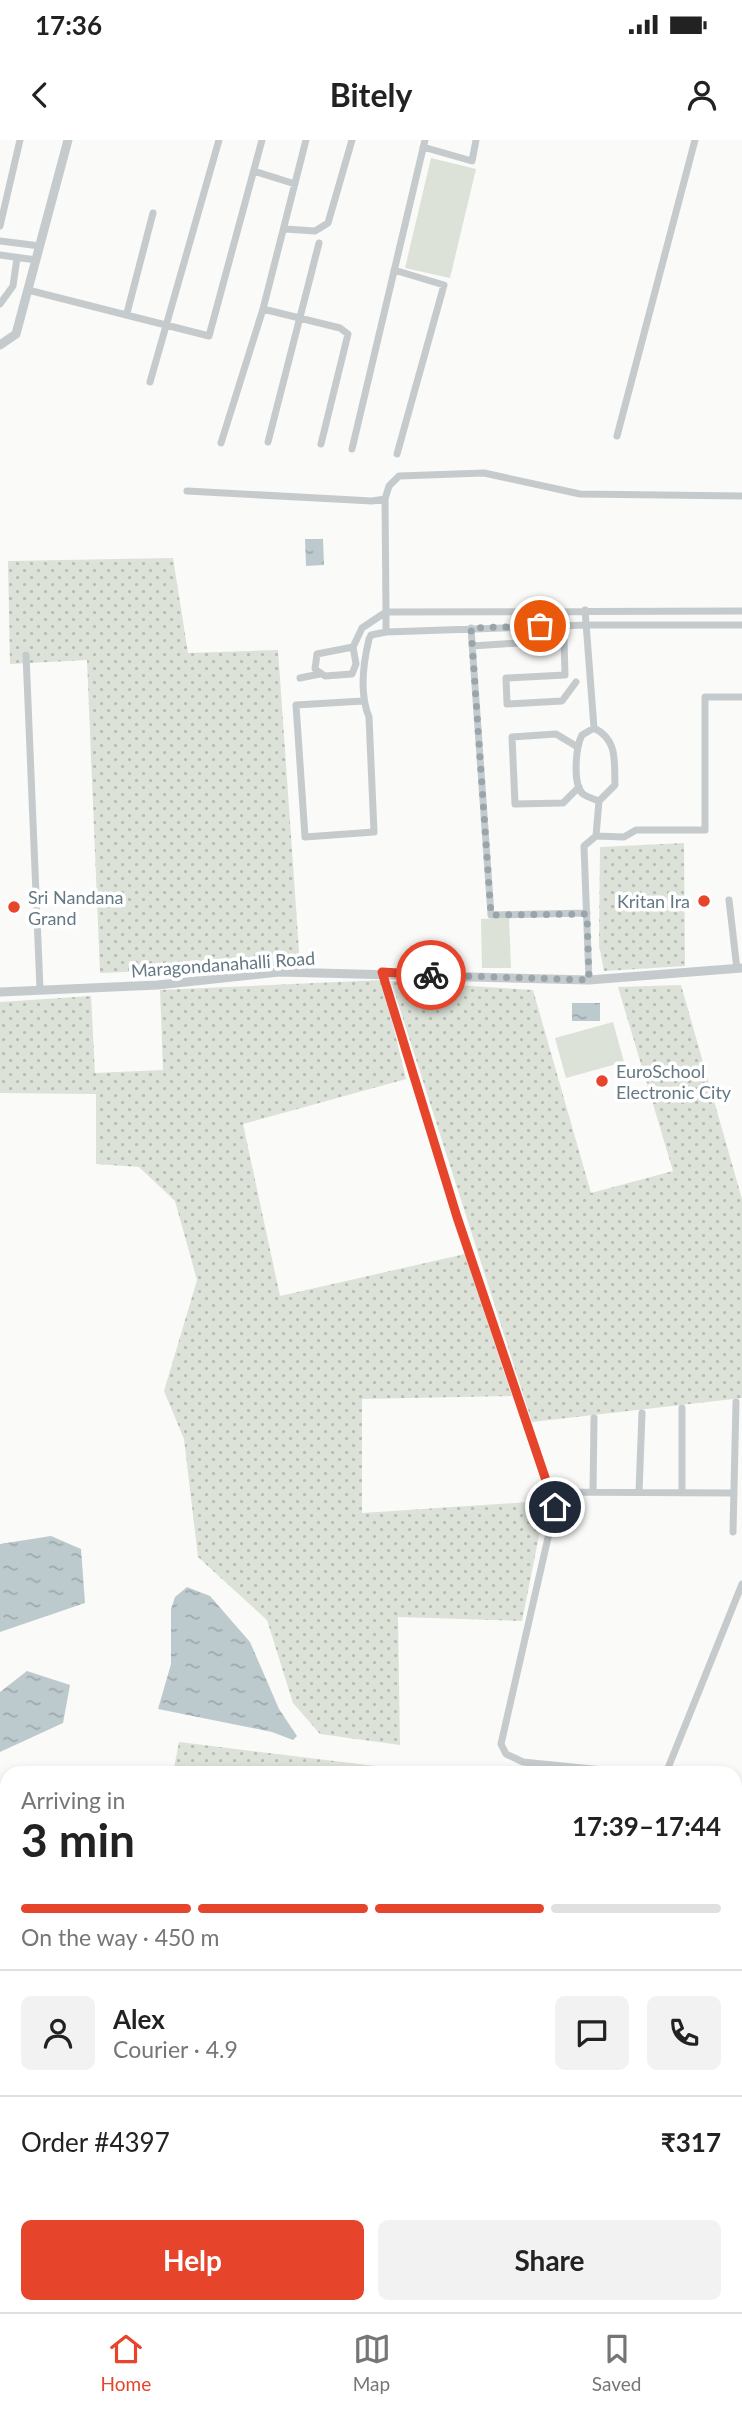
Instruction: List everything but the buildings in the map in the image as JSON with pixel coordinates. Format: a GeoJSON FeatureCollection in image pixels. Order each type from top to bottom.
{"type":"FeatureCollection","features":[{"type":"Feature","properties":{"kind":"street"},"geometry":{"type":"LineString","coordinates":[[0,226],[20,140]]}},
{"type":"Feature","properties":{"kind":"street"},"geometry":{"type":"LineString","coordinates":[[0,345],[16,334],[68,140]]}},
{"type":"Feature","properties":{"kind":"street"},"geometry":{"type":"LineString","coordinates":[[150,382],[219,140]]}},
{"type":"Feature","properties":{"kind":"street"},"geometry":{"type":"LineString","coordinates":[[28,290],[127,313],[203,337],[212,333],[262,140]]}},
{"type":"Feature","properties":{"kind":"street"},"geometry":{"type":"LineString","coordinates":[[220,443],[263,309],[306,140]]}},
{"type":"Feature","properties":{"kind":"street"},"geometry":{"type":"LineString","coordinates":[[285,229],[320,230],[328,223],[352,140]]}},
{"type":"Feature","properties":{"kind":"street"},"geometry":{"type":"LineString","coordinates":[[352,449],[424,144],[472,161],[476,140]]}},
{"type":"Feature","properties":{"kind":"street"},"geometry":{"type":"LineString","coordinates":[[617,436],[695,140]]}},
{"type":"Feature","properties":{"kind":"street"},"geometry":{"type":"LineString","coordinates":[[254,171],[295,184]]}},
{"type":"Feature","properties":{"kind":"street"},"geometry":{"type":"LineString","coordinates":[[127,313],[152,213]]}},
{"type":"Feature","properties":{"kind":"street"},"geometry":{"type":"LineString","coordinates":[[0,241],[40,246]]}},
{"type":"Feature","properties":{"kind":"street"},"geometry":{"type":"LineString","coordinates":[[268,442],[319,243]]}},
{"type":"Feature","properties":{"kind":"street"},"geometry":{"type":"LineString","coordinates":[[0,256],[35,264]]}},
{"type":"Feature","properties":{"kind":"street"},"geometry":{"type":"LineString","coordinates":[[0,304],[13,286],[17,260]]}},
{"type":"Feature","properties":{"kind":"street"},"geometry":{"type":"LineString","coordinates":[[394,270],[444,285],[397,454]]}},
{"type":"Feature","properties":{"kind":"street"},"geometry":{"type":"LineString","coordinates":[[263,309],[340,328],[348,334],[321,444]]}},
{"type":"Feature","properties":{"kind":"street"},"geometry":{"type":"LineString","coordinates":[[386,632],[385,499],[388,486],[399,476],[484,473],[580,494],[742,496]]}},
{"type":"Feature","properties":{"kind":"street"},"geometry":{"type":"LineString","coordinates":[[187,491],[372,501],[385,499]]}},
{"type":"Feature","properties":{"kind":"street"},"geometry":{"type":"LineString","coordinates":[[585,610],[594,728]]}},
{"type":"Feature","properties":{"kind":"street"},"geometry":{"type":"LineString","coordinates":[[300,678],[320,674],[352,674],[356,664],[353,647],[362,628],[386,612],[742,611]]}},
{"type":"Feature","properties":{"kind":"street"},"geometry":{"type":"LineString","coordinates":[[363,701],[296,705],[305,836],[374,832],[369,716],[363,701],[371,635],[471,628],[742,625]]}},
{"type":"Feature","properties":{"kind":"street"},"geometry":{"type":"LineString","coordinates":[[471,628],[491,915],[587,914]]}},
{"type":"Feature","properties":{"kind":"street"},"geometry":{"type":"LineString","coordinates":[[472,646],[564,640],[565,675]]}},
{"type":"Feature","properties":{"kind":"street"},"geometry":{"type":"LineString","coordinates":[[320,674],[314,663],[317,654],[353,647]]}},
{"type":"Feature","properties":{"kind":"street"},"geometry":{"type":"LineString","coordinates":[[26,655],[40,989]]}},
{"type":"Feature","properties":{"kind":"street"},"geometry":{"type":"LineString","coordinates":[[576,682],[562,701],[507,704],[506,678],[565,675],[576,682],[591,682]]}},
{"type":"Feature","properties":{"kind":"street"},"geometry":{"type":"LineString","coordinates":[[589,980],[584,846],[596,836],[624,837],[636,830],[705,830],[705,697],[742,697]]}},
{"type":"Feature","properties":{"kind":"street"},"geometry":{"type":"LineString","coordinates":[[594,728],[582,735],[576,746],[579,787],[582,793],[599,801]]}},
{"type":"Feature","properties":{"kind":"street"},"geometry":{"type":"LineString","coordinates":[[594,728],[607,735],[613,746],[615,785],[599,801],[596,836]]}},
{"type":"Feature","properties":{"kind":"street"},"geometry":{"type":"LineString","coordinates":[[576,746],[556,734],[512,737],[515,804],[563,803],[579,787]]}},
{"type":"Feature","properties":{"kind":"street"},"geometry":{"type":"LineString","coordinates":[[729,900],[739,968]]}},
{"type":"Feature","properties":{"kind":"street","name":"Maragondanahalli Road"},"geometry":{"type":"LineString","coordinates":[[0,992],[158,985],[279,972],[382,972],[589,980],[739,968]]}},
{"type":"Feature","properties":{"kind":"street"},"geometry":{"type":"LineString","coordinates":[[382,972],[457,1217],[555,1507],[501,1744],[506,1754],[523,1762],[563,1766]]}},
{"type":"Feature","properties":{"kind":"street"},"geometry":{"type":"LineString","coordinates":[[733,1532],[736,1402]]}},
{"type":"Feature","properties":{"kind":"street"},"geometry":{"type":"LineString","coordinates":[[682,1408],[682,1493]]}},
{"type":"Feature","properties":{"kind":"street"},"geometry":{"type":"LineString","coordinates":[[639,1492],[642,1413]]}},
{"type":"Feature","properties":{"kind":"street"},"geometry":{"type":"LineString","coordinates":[[593,1492],[594,1418]]}},
{"type":"Feature","properties":{"kind":"street"},"geometry":{"type":"LineString","coordinates":[[550,1492],[734,1493]]}},
{"type":"Feature","properties":{"kind":"street"},"geometry":{"type":"LineString","coordinates":[[669,1766],[742,1584]]}},
{"type":"Feature","properties":{"kind":"shaded area"},"geometry":{"type":"Polygon","coordinates":[[[431,158],[476,169],[450,278],[405,268],[431,158]]]}},
{"type":"Feature","properties":{"kind":"shaded area"},"geometry":{"type":"Polygon","coordinates":[[[173,558],[188,653],[278,650],[300,965],[100,973],[87,660],[10,664],[8,561],[173,558]]]}},
{"type":"Feature","properties":{"kind":"shaded area"},"geometry":{"type":"Polygon","coordinates":[[[684,843],[685,966],[604,971],[599,945],[600,847],[684,843]]]}},
{"type":"Feature","properties":{"kind":"shaded area"},"geometry":{"type":"Polygon","coordinates":[[[509,918],[511,968],[482,968],[481,919],[509,918]]]}},
{"type":"Feature","properties":{"kind":"shaded area"},"geometry":{"type":"Polygon","coordinates":[[[382,980],[406,1079],[243,1124],[280,1296],[465,1254],[512,1396],[362,1399],[362,1513],[546,1501],[522,1621],[398,1617],[400,1745],[320,1734],[293,1703],[267,1620],[198,1557],[184,1439],[164,1391],[197,1280],[175,1201],[139,1167],[96,1164],[96,1094],[0,1093],[0,1002],[91,996],[95,1073],[163,1070],[160,990],[382,980]]]}},
{"type":"Feature","properties":{"kind":"shaded area"},"geometry":{"type":"Polygon","coordinates":[[[391,981],[533,990],[591,1193],[673,1171],[618,987],[681,985],[742,1199],[742,1398],[532,1422],[391,981]]]}},
{"type":"Feature","properties":{"kind":"shaded area"},"geometry":{"type":"Polygon","coordinates":[[[613,1022],[624,1062],[566,1078],[555,1038],[613,1022]]]}},
{"type":"Feature","properties":{"kind":"shaded area"},"geometry":{"type":"Polygon","coordinates":[[[179,1742],[376,1766],[174,1766],[179,1742]]]}},
{"type":"Feature","properties":{"kind":"water"},"geometry":{"type":"Polygon","coordinates":[[[305,539],[323,539],[324,565],[306,566],[305,539]]]}},
{"type":"Feature","properties":{"kind":"water"},"geometry":{"type":"Polygon","coordinates":[[[572,1003],[600,1003],[600,1021],[572,1021],[572,1003]]]}},
{"type":"Feature","properties":{"kind":"water"},"geometry":{"type":"Polygon","coordinates":[[[51,1536],[81,1549],[85,1603],[0,1632],[0,1544],[51,1536]]]}},
{"type":"Feature","properties":{"kind":"water"},"geometry":{"type":"Polygon","coordinates":[[[187,1587],[210,1596],[250,1642],[279,1709],[297,1736],[293,1740],[272,1732],[158,1709],[171,1664],[171,1609],[175,1597],[187,1587]]]}},
{"type":"Feature","properties":{"kind":"water"},"geometry":{"type":"Polygon","coordinates":[[[27,1671],[70,1685],[63,1723],[0,1752],[0,1692],[27,1671]]]}},
{"type":"Feature","properties":{"kind":"way so far"},"geometry":{"type":"LineString","coordinates":[[431,975],[589,980],[587,914],[491,915],[471,628],[540,626]]}},
{"type":"Feature","properties":{"kind":"place","name":"Kritan Ira"},"geometry":{"type":"Point","coordinates":[704,901]}},
{"type":"Feature","properties":{"kind":"place","name":"Sri Nandana Grand"},"geometry":{"type":"Point","coordinates":[14,907]}},
{"type":"Feature","properties":{"kind":"place","name":"EuroSchool Electronic City"},"geometry":{"type":"Point","coordinates":[602,1081]}},
{"type":"Feature","properties":{"kind":"route"},"geometry":{"type":"LineString","coordinates":[[431,975],[382,972],[457,1217],[555,1507]]}}]}
